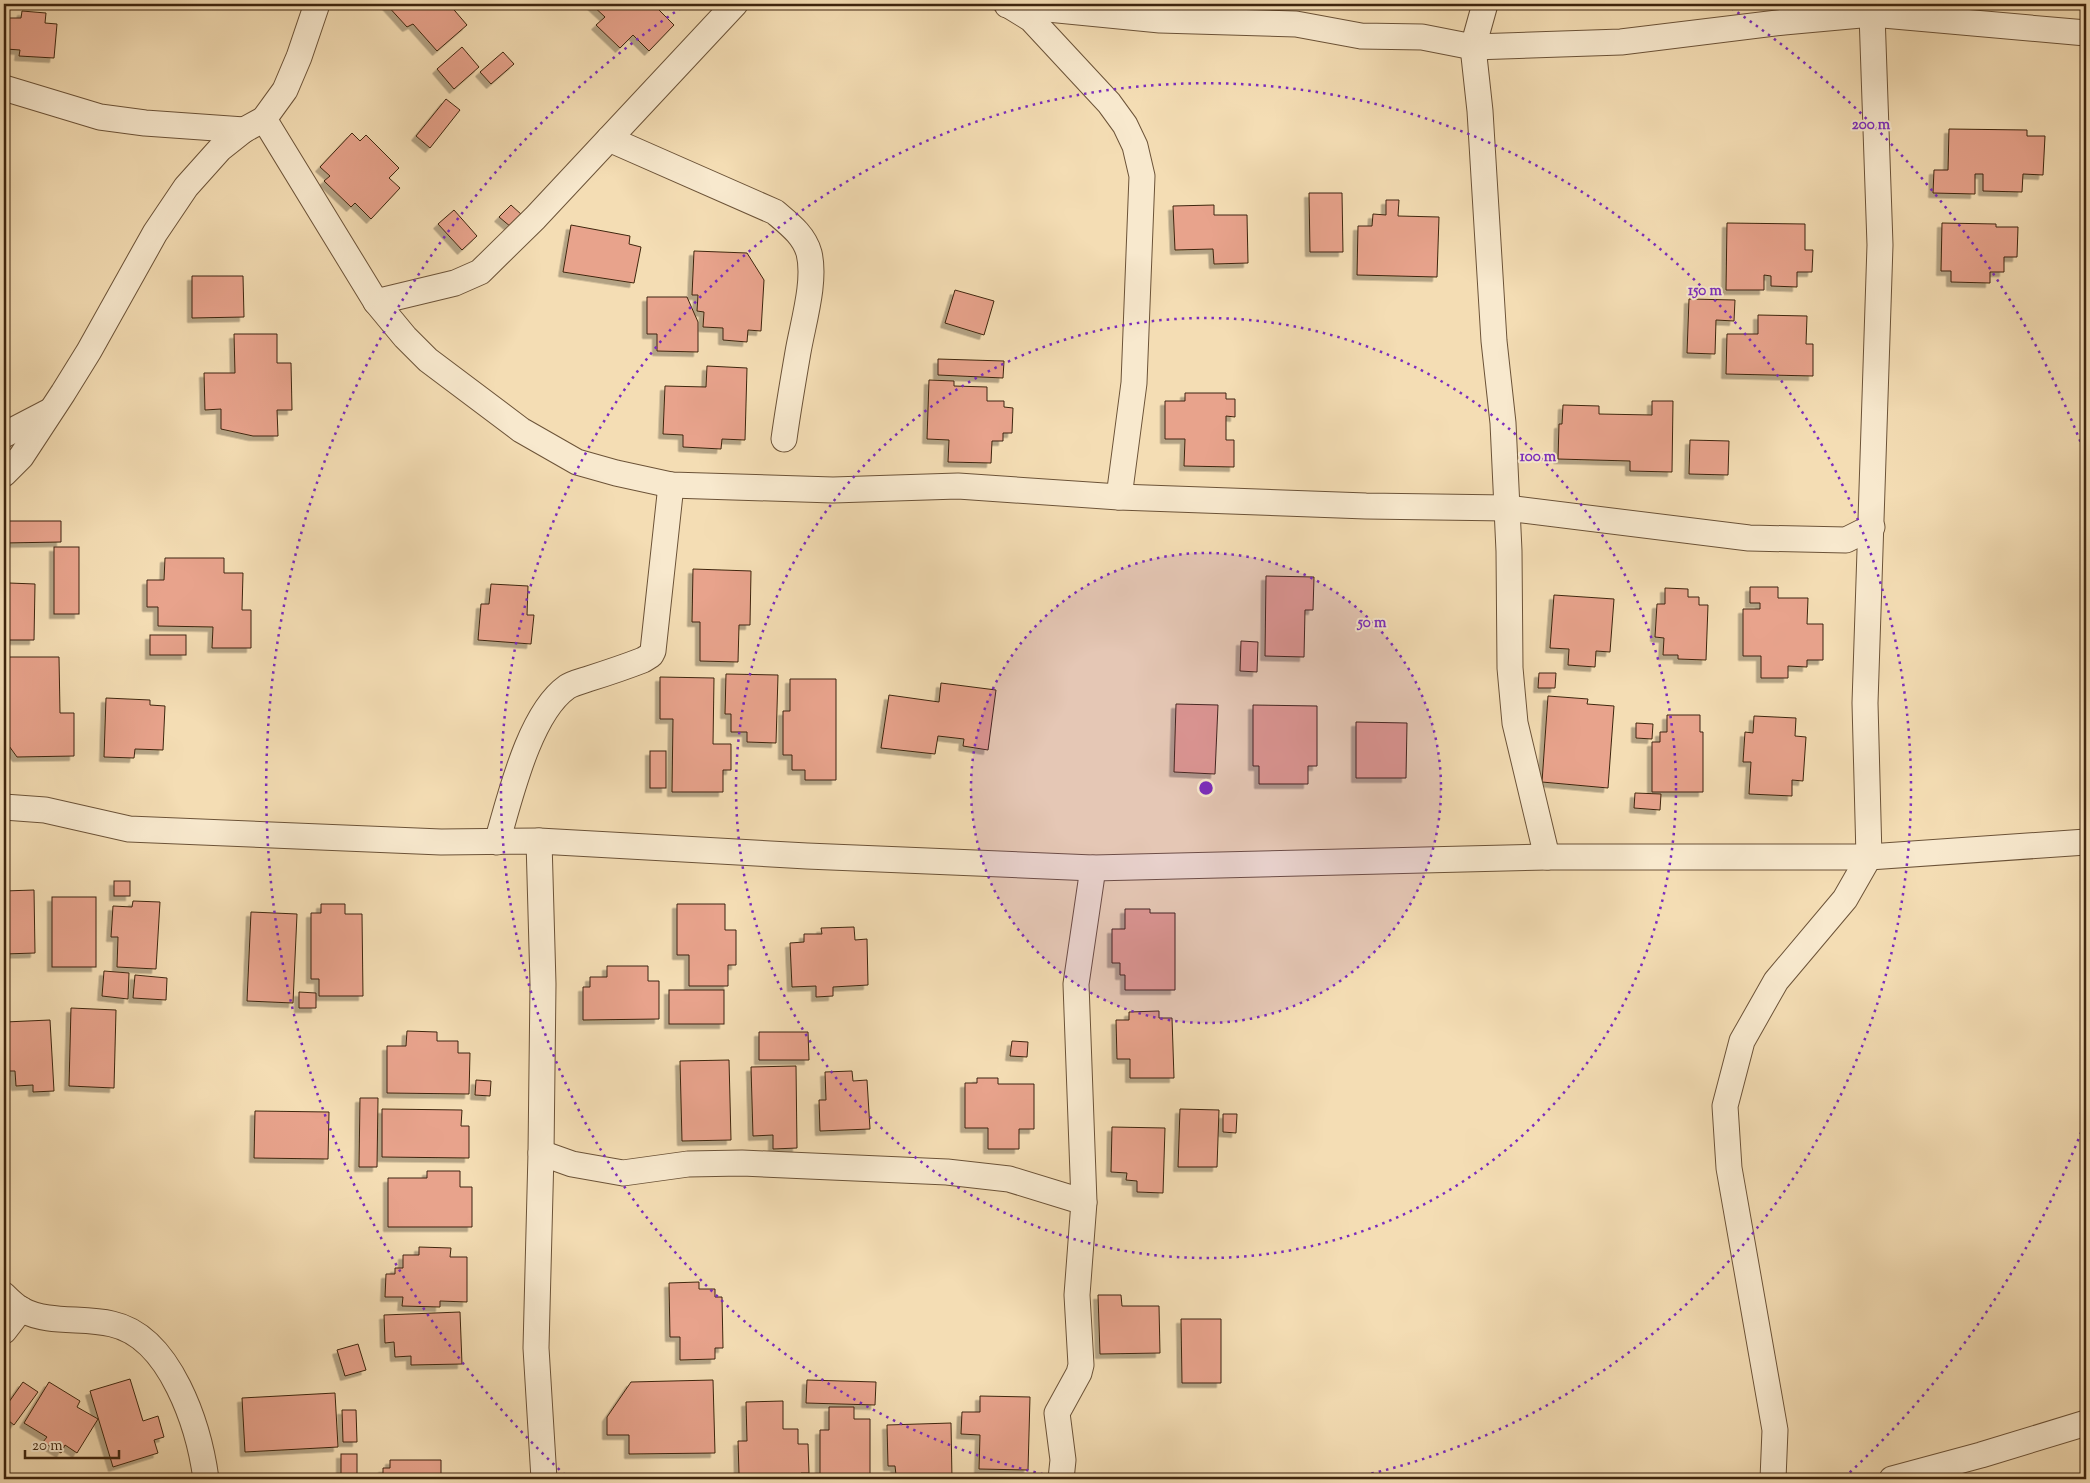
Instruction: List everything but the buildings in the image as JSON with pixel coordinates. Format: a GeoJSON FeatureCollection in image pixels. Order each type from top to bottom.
{"type":"FeatureCollection","features":[{"type":"Feature","properties":{"kind":"street"},"geometry":{"type":"LineString","coordinates":[[4,474],[21,457],[89,351],[155,233],[186,187],[220,149],[254,124],[285,90],[299,57],[317,4]]}},
{"type":"Feature","properties":{"kind":"street"},"geometry":{"type":"LineString","coordinates":[[376,302],[455,284],[480,272],[534,218],[735,4]]}},
{"type":"Feature","properties":{"kind":"street"},"geometry":{"type":"LineString","coordinates":[[1006,4],[1160,20],[1296,24],[1360,36],[1422,37],[1473,47],[1621,42],[1874,9],[2086,33]]}},
{"type":"Feature","properties":{"kind":"street"},"geometry":{"type":"LineString","coordinates":[[1006,4],[1031,20],[1109,103],[1126,125],[1135,146],[1142,176],[1134,383],[1119,497]]}},
{"type":"Feature","properties":{"kind":"street"},"geometry":{"type":"LineString","coordinates":[[1484,4],[1473,47],[1480,112],[1494,341],[1502,414],[1507,508],[1510,668],[1515,723],[1547,857]]}},
{"type":"Feature","properties":{"kind":"street"},"geometry":{"type":"LineString","coordinates":[[1773,1479],[1775,1430],[1729,1168],[1725,1106],[1742,1041],[1776,981],[1845,899],[1869,857],[1865,703],[1880,245],[1874,9]]}},
{"type":"Feature","properties":{"kind":"street"},"geometry":{"type":"LineString","coordinates":[[4,88],[100,117],[146,123],[254,124]]}},
{"type":"Feature","properties":{"kind":"street"},"geometry":{"type":"LineString","coordinates":[[254,124],[376,302],[404,337],[428,360],[520,430],[577,462],[616,473],[671,485],[833,490],[958,486],[1119,497],[1366,506],[1507,508],[1749,538],[1846,540],[1872,527]]}},
{"type":"Feature","properties":{"kind":"street"},"geometry":{"type":"LineString","coordinates":[[609,139],[775,212],[795,228],[804,241],[809,253],[811,270],[807,308],[784,439]]}},
{"type":"Feature","properties":{"kind":"street"},"geometry":{"type":"LineString","coordinates":[[4,435],[49,411]]}},
{"type":"Feature","properties":{"kind":"street"},"geometry":{"type":"LineString","coordinates":[[497,842],[519,768],[538,724],[551,702],[568,686],[643,660],[651,655],[655,644],[671,485]]}},
{"type":"Feature","properties":{"kind":"street"},"geometry":{"type":"LineString","coordinates":[[4,807],[45,810],[129,829],[441,842],[539,841],[807,856],[1093,868],[1547,857],[1869,857],[2086,842]]}},
{"type":"Feature","properties":{"kind":"street"},"geometry":{"type":"LineString","coordinates":[[539,841],[543,984],[536,1348],[543,1478]]}},
{"type":"Feature","properties":{"kind":"street"},"geometry":{"type":"LineString","coordinates":[[1061,1479],[1062,1460],[1057,1413],[1079,1373],[1081,1365],[1077,1295],[1084,1202],[1076,984],[1093,868]]}},
{"type":"Feature","properties":{"kind":"street"},"geometry":{"type":"LineString","coordinates":[[541,1153],[572,1164],[623,1173],[688,1164],[742,1163],[946,1172],[1009,1179],[1084,1202]]}},
{"type":"Feature","properties":{"kind":"street"},"geometry":{"type":"LineString","coordinates":[[4,1331],[12,1302],[38,1316],[112,1324],[132,1331],[162,1358],[190,1413],[203,1457],[206,1479]]}},
{"type":"Feature","properties":{"kind":"street"},"geometry":{"type":"LineString","coordinates":[[1892,1479],[1981,1455],[2086,1423]]}}]}
